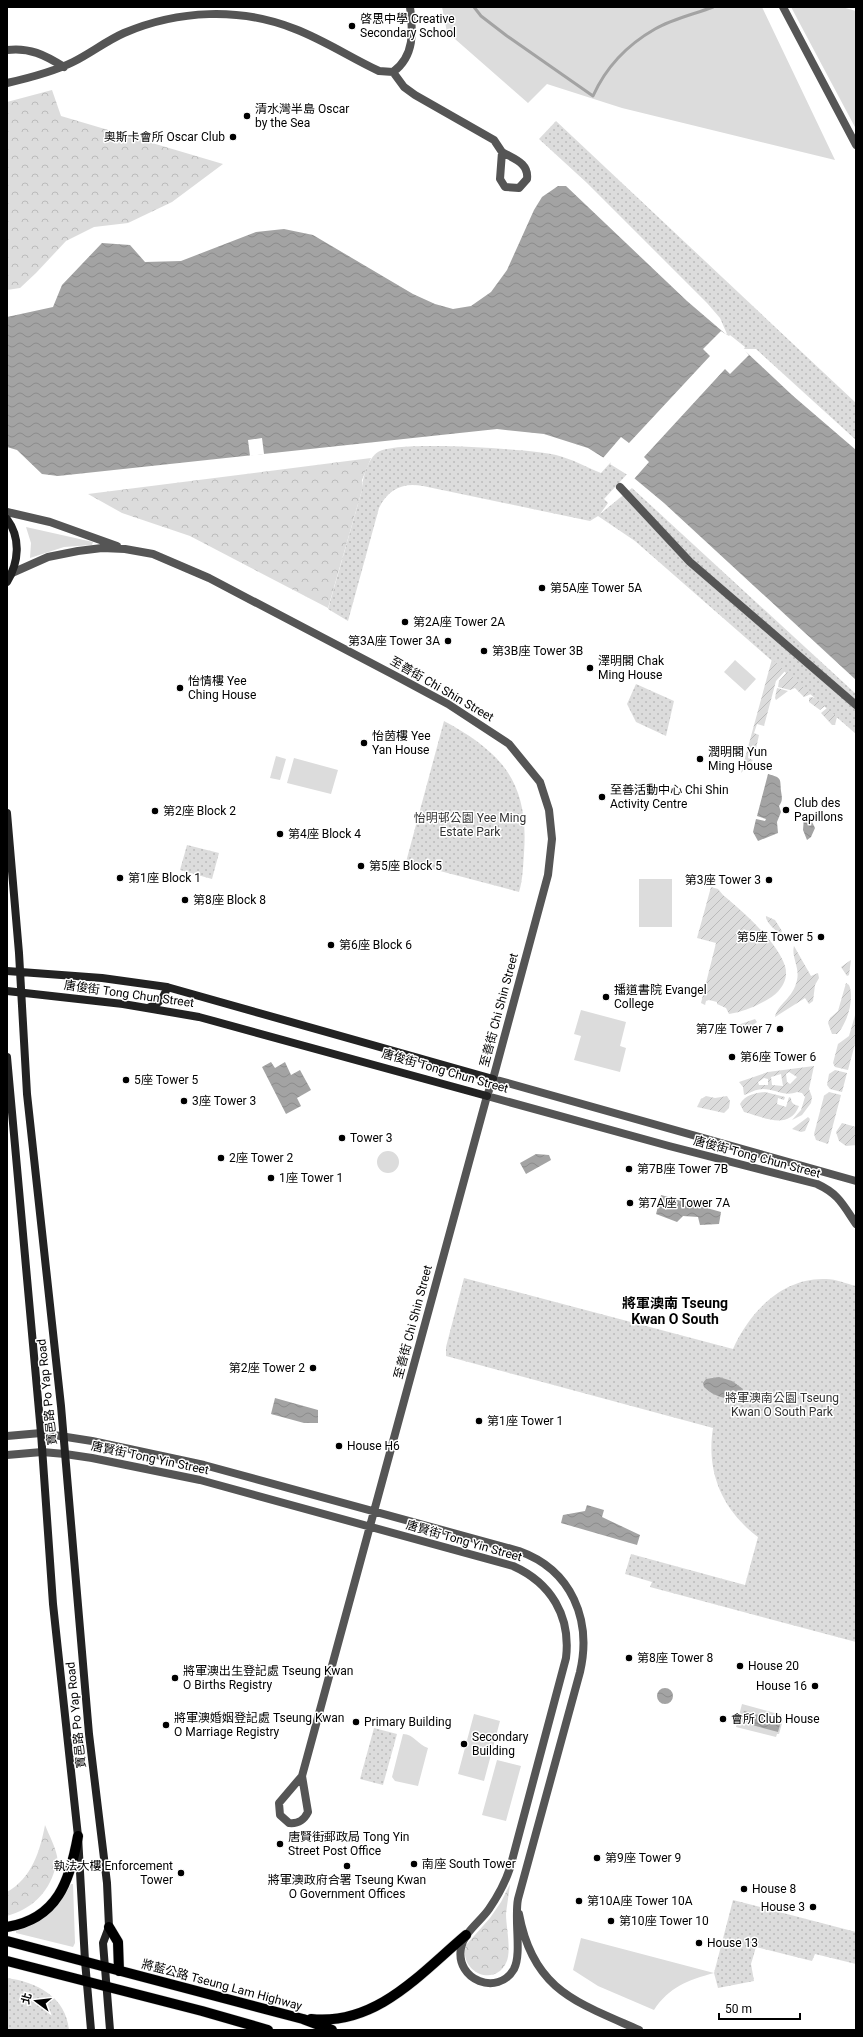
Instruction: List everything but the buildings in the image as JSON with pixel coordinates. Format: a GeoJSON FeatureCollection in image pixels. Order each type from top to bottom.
{"type":"FeatureCollection","features":[{"type":"Feature","properties":{"kind":"main road"},"geometry":{"type":"LineString","coordinates":[[7,519],[14,531],[17,548],[17,557],[12,573],[7,582]]}},
{"type":"Feature","properties":{"kind":"main road","name":"寶邑路 Po Yap Road"},"geometry":{"type":"LineString","coordinates":[[7,813],[22,993],[22,1018],[27,1094],[64,1436],[90,1734],[107,1883],[109,1927],[103,1944],[110,2030]]}},
{"type":"Feature","properties":{"kind":"main road","name":"唐俊街 Tong Chun Street"},"geometry":{"type":"LineString","coordinates":[[7,971],[102,978],[167,987],[493,1079]]}},
{"type":"Feature","properties":{"kind":"main road"},"geometry":{"type":"LineString","coordinates":[[148,1008],[158,1004],[165,995],[167,987]]}},
{"type":"Feature","properties":{"kind":"main road","name":"唐俊街 Tong Chun Street"},"geometry":{"type":"LineString","coordinates":[[7,991],[49,994],[148,1008],[227,1023],[487,1096]]}},
{"type":"Feature","properties":{"kind":"main road","name":"寶邑路 Po Yap Road"},"geometry":{"type":"LineString","coordinates":[[7,1057],[41,1433],[53,1604],[78,1836],[86,1980],[91,2030]]}},
{"type":"Feature","properties":{"kind":"main road"},"geometry":{"type":"LineString","coordinates":[[7,1927],[30,1919],[54,1902],[69,1878],[78,1836]]}},
{"type":"Feature","properties":{"kind":"main road"},"geometry":{"type":"LineString","coordinates":[[109,1927],[118,1942],[119,1971]]}},
{"type":"Feature","properties":{"kind":"main road"},"geometry":{"type":"LineString","coordinates":[[303,2019],[319,2020],[360,2015],[375,2008],[391,1998],[466,1935]]}},
{"type":"Feature","properties":{"kind":"main road","name":"將藍公路 Tseung Lam Highway"},"geometry":{"type":"LineString","coordinates":[[7,1941],[303,2019],[332,2030]]}},
{"type":"Feature","properties":{"kind":"main road"},"geometry":{"type":"LineString","coordinates":[[7,1961],[107,1985],[268,2030]]}},
{"type":"Feature","properties":{"kind":"street"},"geometry":{"type":"LineString","coordinates":[[7,83],[64,67],[107,41],[138,27],[180,16],[208,14],[261,18],[272,21],[296,29],[379,71],[393,72],[402,66],[411,47],[413,29],[410,7]]}},
{"type":"Feature","properties":{"kind":"street"},"geometry":{"type":"LineString","coordinates":[[784,7],[856,145]]}},
{"type":"Feature","properties":{"kind":"street"},"geometry":{"type":"LineString","coordinates":[[7,50],[31,50],[46,56],[64,67]]}},
{"type":"Feature","properties":{"kind":"street"},"geometry":{"type":"LineString","coordinates":[[393,72],[404,87],[415,95],[494,140],[502,152],[522,163],[527,170],[527,179],[519,188],[506,187],[500,179],[502,152]]}},
{"type":"Feature","properties":{"kind":"street"},"geometry":{"type":"LineString","coordinates":[[620,487],[690,562],[856,705]]}},
{"type":"Feature","properties":{"kind":"street","name":"至善街 Chi Shin Street"},"geometry":{"type":"LineString","coordinates":[[7,512],[50,522],[125,549]]}},
{"type":"Feature","properties":{"kind":"street","name":"至善街 Chi Shin Street"},"geometry":{"type":"LineString","coordinates":[[12,573],[48,557],[102,548],[125,549],[153,554],[209,578],[448,704],[509,744],[540,782],[549,810],[552,839],[548,875],[373,1511],[302,1776],[308,1812],[303,1820],[289,1823],[280,1815],[279,1803],[302,1776]]}},
{"type":"Feature","properties":{"kind":"street","name":"唐俊街 Tong Chun Street"},"geometry":{"type":"LineString","coordinates":[[493,1079],[856,1180]]}},
{"type":"Feature","properties":{"kind":"street","name":"唐俊街 Tong Chun Street"},"geometry":{"type":"LineString","coordinates":[[487,1096],[664,1145],[817,1184],[826,1188],[842,1201],[856,1224]]}},
{"type":"Feature","properties":{"kind":"street","name":"唐賢街 Tong Yin Street"},"geometry":{"type":"LineString","coordinates":[[7,1436],[41,1433],[64,1436],[204,1464],[530,1555],[558,1576],[576,1604],[583,1626],[584,1650],[518,1899],[516,1915],[518,1960],[506,1979],[488,1984],[476,1981],[463,1966],[461,1960],[462,1946],[466,1935],[496,1898],[512,1863],[566,1658],[567,1639],[565,1625],[561,1611],[551,1594],[538,1581],[523,1570],[200,1480],[65,1454],[42,1452],[7,1456]]}},
{"type":"Feature","properties":{"kind":"street","name":"唐賢街 Tong Yin Street"},"geometry":{"type":"LineString","coordinates":[[518,1899],[527,1946],[537,1965],[550,1981],[565,1995],[579,2003],[639,2030]]}},
{"type":"Feature","properties":{"kind":"green space"},"geometry":{"type":"Polygon","coordinates":[[[442,7],[762,7],[835,160],[622,108],[547,84],[528,103],[447,32],[442,7]]]}},
{"type":"Feature","properties":{"kind":"green space"},"geometry":{"type":"Polygon","coordinates":[[[791,7],[842,7],[856,11],[856,129],[791,7]]]}},
{"type":"Feature","properties":{"kind":"green space"},"geometry":{"type":"Polygon","coordinates":[[[52,90],[61,116],[223,164],[172,202],[128,223],[94,227],[66,241],[20,288],[7,290],[7,102],[52,90]]]}},
{"type":"Feature","properties":{"kind":"green space"},"geometry":{"type":"Polygon","coordinates":[[[556,121],[856,403],[856,440],[756,349],[743,349],[604,499],[608,503],[600,514],[632,488],[856,694],[856,734],[635,541],[598,516],[590,521],[423,486],[409,485],[397,488],[387,496],[379,508],[348,621],[328,609],[362,490],[364,475],[371,459],[378,452],[390,448],[436,446],[519,450],[556,455],[601,473],[727,334],[720,318],[707,303],[587,183],[539,139],[556,121]]]}},
{"type":"Feature","properties":{"kind":"green space"},"geometry":{"type":"Polygon","coordinates":[[[371,458],[362,480],[362,490],[328,608],[190,536],[122,513],[88,494],[371,458]]]}},
{"type":"Feature","properties":{"kind":"green space"},"geometry":{"type":"Polygon","coordinates":[[[26,527],[93,542],[92,545],[64,547],[30,558],[31,543],[26,527]]]}},
{"type":"Feature","properties":{"kind":"green space"},"geometry":{"type":"Polygon","coordinates":[[[772,659],[785,671],[776,681],[764,726],[757,724],[754,733],[759,735],[755,753],[749,752],[748,758],[753,760],[741,773],[772,659]]]}},
{"type":"Feature","properties":{"kind":"green space"},"geometry":{"type":"Polygon","coordinates":[[[735,660],[756,679],[745,691],[724,672],[735,660]]]}},
{"type":"Feature","properties":{"kind":"green space"},"geometry":{"type":"Polygon","coordinates":[[[787,672],[811,694],[804,697],[795,688],[790,690],[778,687],[779,681],[787,672]]]}},
{"type":"Feature","properties":{"kind":"green space"},"geometry":{"type":"Polygon","coordinates":[[[636,684],[674,701],[666,736],[636,722],[627,704],[636,684]]]}},
{"type":"Feature","properties":{"kind":"green space"},"geometry":{"type":"Polygon","coordinates":[[[777,688],[788,691],[776,700],[775,698],[777,688]]]}},
{"type":"Feature","properties":{"kind":"green space"},"geometry":{"type":"Polygon","coordinates":[[[809,698],[815,698],[825,706],[820,710],[809,702],[809,698]]]}},
{"type":"Feature","properties":{"kind":"green space"},"geometry":{"type":"Polygon","coordinates":[[[827,708],[837,717],[835,725],[832,725],[821,713],[827,708]]]}},
{"type":"Feature","properties":{"kind":"green space","name":"怡明邨公園 Yee Ming Estate Park"},"geometry":{"type":"Polygon","coordinates":[[[444,721],[465,733],[497,758],[508,773],[516,789],[522,807],[524,829],[523,872],[519,892],[406,862],[444,721]]]}},
{"type":"Feature","properties":{"kind":"green space"},"geometry":{"type":"Polygon","coordinates":[[[276,756],[286,759],[280,780],[270,778],[276,756]]]}},
{"type":"Feature","properties":{"kind":"green space"},"geometry":{"type":"Polygon","coordinates":[[[294,758],[338,770],[331,794],[287,783],[294,758]]]}},
{"type":"Feature","properties":{"kind":"green space"},"geometry":{"type":"Polygon","coordinates":[[[187,845],[219,853],[212,879],[180,870],[187,845]]]}},
{"type":"Feature","properties":{"kind":"green space"},"geometry":{"type":"Polygon","coordinates":[[[639,879],[672,879],[672,927],[639,927],[639,879]]]}},
{"type":"Feature","properties":{"kind":"green space"},"geometry":{"type":"Polygon","coordinates":[[[711,887],[718,889],[767,937],[781,956],[786,972],[784,983],[773,996],[751,1008],[729,1014],[726,1008],[717,1004],[717,1002],[709,1000],[706,1001],[705,1005],[701,1003],[716,943],[697,938],[711,887]]]}},
{"type":"Feature","properties":{"kind":"green space"},"geometry":{"type":"Polygon","coordinates":[[[766,916],[775,920],[782,931],[781,933],[776,931],[771,926],[767,921],[766,916]]]}},
{"type":"Feature","properties":{"kind":"green space"},"geometry":{"type":"Polygon","coordinates":[[[794,946],[811,976],[818,973],[819,978],[815,985],[813,1001],[809,1004],[805,998],[775,1017],[779,1008],[792,992],[797,980],[798,975],[793,950],[794,946]]]}},
{"type":"Feature","properties":{"kind":"green space"},"geometry":{"type":"Polygon","coordinates":[[[851,960],[849,975],[847,976],[841,967],[851,960]]]}},
{"type":"Feature","properties":{"kind":"green space"},"geometry":{"type":"Polygon","coordinates":[[[846,983],[849,985],[851,990],[849,1011],[841,1030],[837,1034],[832,1034],[828,1023],[830,1018],[838,1011],[846,983]]]}},
{"type":"Feature","properties":{"kind":"green space"},"geometry":{"type":"Polygon","coordinates":[[[581,1010],[626,1022],[620,1046],[626,1048],[620,1072],[574,1060],[581,1036],[574,1034],[581,1010]]]}},
{"type":"Feature","properties":{"kind":"green space"},"geometry":{"type":"Polygon","coordinates":[[[856,1012],[856,1040],[848,1070],[835,1067],[833,1063],[838,1044],[849,1036],[856,1012]]]}},
{"type":"Feature","properties":{"kind":"green space"},"geometry":{"type":"Polygon","coordinates":[[[755,1019],[757,1022],[751,1026],[743,1028],[738,1027],[738,1025],[755,1019]]]}},
{"type":"Feature","properties":{"kind":"green space"},"geometry":{"type":"Polygon","coordinates":[[[814,1066],[809,1089],[812,1097],[811,1103],[802,1115],[792,1120],[801,1110],[805,1097],[802,1093],[797,1092],[788,1094],[763,1089],[755,1090],[744,1095],[743,1087],[739,1082],[768,1072],[814,1066]],[[789,1072],[786,1074],[787,1082],[790,1084],[797,1077],[789,1072]],[[781,1074],[771,1077],[772,1085],[783,1086],[781,1074]],[[764,1078],[758,1082],[759,1085],[768,1085],[768,1079],[764,1078]]]}},
{"type":"Feature","properties":{"kind":"green space"},"geometry":{"type":"Polygon","coordinates":[[[835,1070],[847,1073],[842,1092],[830,1089],[827,1085],[829,1074],[835,1070]]]}},
{"type":"Feature","properties":{"kind":"green space"},"geometry":{"type":"Polygon","coordinates":[[[765,1092],[785,1097],[784,1100],[778,1098],[777,1104],[786,1107],[789,1097],[791,1098],[793,1104],[799,1106],[795,1114],[789,1118],[775,1120],[744,1112],[740,1104],[745,1098],[765,1092]]]}},
{"type":"Feature","properties":{"kind":"green space"},"geometry":{"type":"Polygon","coordinates":[[[829,1092],[841,1095],[828,1144],[816,1140],[814,1134],[824,1096],[829,1092]]]}},
{"type":"Feature","properties":{"kind":"green space"},"geometry":{"type":"Polygon","coordinates":[[[706,1096],[715,1098],[727,1096],[730,1101],[729,1108],[724,1113],[697,1107],[701,1099],[706,1096]]]}},
{"type":"Feature","properties":{"kind":"green space"},"geometry":{"type":"Polygon","coordinates":[[[808,1117],[810,1119],[805,1131],[801,1132],[792,1129],[808,1117]]]}},
{"type":"Feature","properties":{"kind":"green space"},"geometry":{"type":"Polygon","coordinates":[[[842,1123],[856,1127],[856,1145],[846,1146],[839,1141],[836,1132],[842,1123]]]}},
{"type":"Feature","properties":{"kind":"green space"},"geometry":{"type":"Polygon","coordinates":[[[388,1151],[396,1154],[399,1162],[396,1170],[388,1173],[380,1170],[377,1162],[380,1154],[388,1151]]]}},
{"type":"Feature","properties":{"kind":"green space","name":"將軍澳南公園 Tseung Kwan O South Park"},"geometry":{"type":"Polygon","coordinates":[[[464,1278],[733,1349],[748,1323],[769,1300],[781,1291],[795,1284],[810,1280],[830,1279],[856,1286],[856,1642],[650,1587],[652,1582],[625,1574],[631,1554],[745,1585],[758,1537],[735,1515],[719,1489],[712,1460],[711,1444],[713,1428],[446,1356],[446,1347],[464,1278]]]}},
{"type":"Feature","properties":{"kind":"green space"},"geometry":{"type":"Polygon","coordinates":[[[742,1704],[782,1715],[781,1719],[783,1720],[779,1734],[777,1734],[776,1737],[736,1727],[742,1704]]]}},
{"type":"Feature","properties":{"kind":"green space"},"geometry":{"type":"Polygon","coordinates":[[[474,1714],[500,1721],[484,1781],[458,1774],[474,1714]]]}},
{"type":"Feature","properties":{"kind":"green space"},"geometry":{"type":"Polygon","coordinates":[[[374,1728],[397,1734],[383,1785],[360,1779],[374,1728]]]}},
{"type":"Feature","properties":{"kind":"green space"},"geometry":{"type":"Polygon","coordinates":[[[403,1734],[407,1734],[421,1745],[428,1748],[418,1786],[395,1781],[392,1777],[403,1734]]]}},
{"type":"Feature","properties":{"kind":"green space"},"geometry":{"type":"Polygon","coordinates":[[[497,1760],[521,1766],[506,1821],[482,1815],[497,1760]]]}},
{"type":"Feature","properties":{"kind":"green space"},"geometry":{"type":"Polygon","coordinates":[[[45,1825],[57,1858],[52,1878],[43,1893],[31,1905],[7,1916],[7,1892],[16,1886],[29,1872],[34,1863],[45,1825]]]}},
{"type":"Feature","properties":{"kind":"green space"},"geometry":{"type":"Polygon","coordinates":[[[71,1884],[73,1884],[75,1943],[73,1947],[16,1933],[16,1931],[34,1923],[55,1907],[71,1884]]]}},
{"type":"Feature","properties":{"kind":"green space"},"geometry":{"type":"Polygon","coordinates":[[[510,1884],[506,1914],[509,1946],[508,1958],[501,1970],[494,1974],[486,1975],[478,1973],[472,1969],[467,1962],[465,1954],[466,1945],[490,1918],[501,1902],[510,1884]]]}},
{"type":"Feature","properties":{"kind":"green space"},"geometry":{"type":"Polygon","coordinates":[[[733,1900],[856,1932],[856,1964],[815,1954],[812,1961],[756,1947],[751,1964],[754,1981],[718,1988],[714,1973],[733,1900]]]}},
{"type":"Feature","properties":{"kind":"green space"},"geometry":{"type":"Polygon","coordinates":[[[581,1938],[714,1973],[696,1978],[673,1990],[654,2010],[598,1986],[573,1970],[581,1938]]]}},
{"type":"Feature","properties":{"kind":"green space"},"geometry":{"type":"Polygon","coordinates":[[[7,1978],[29,1983],[48,1993],[56,2000],[62,2009],[67,2018],[69,2030],[7,2030],[7,1978]]]}},
{"type":"Feature","properties":{"kind":"water"},"geometry":{"type":"Polygon","coordinates":[[[558,186],[566,186],[687,301],[856,450],[856,680],[664,503],[628,473],[588,448],[544,434],[497,429],[58,476],[42,474],[17,450],[7,447],[7,317],[53,307],[62,285],[102,243],[130,245],[145,262],[181,261],[256,232],[284,229],[313,235],[413,294],[435,304],[453,309],[471,306],[491,292],[507,270],[534,210],[542,197],[558,186]]]}},
{"type":"Feature","properties":{"kind":"water"},"geometry":{"type":"Polygon","coordinates":[[[768,774],[778,778],[780,781],[782,799],[779,806],[781,812],[777,822],[778,833],[758,841],[753,832],[756,819],[765,821],[766,819],[757,816],[768,774]]]}},
{"type":"Feature","properties":{"kind":"water"},"geometry":{"type":"Polygon","coordinates":[[[804,817],[811,820],[815,828],[811,837],[807,840],[803,830],[804,817]]]}},
{"type":"Feature","properties":{"kind":"water"},"geometry":{"type":"Polygon","coordinates":[[[271,1062],[275,1068],[285,1062],[291,1075],[300,1070],[311,1090],[297,1098],[301,1106],[286,1114],[262,1067],[271,1062]]]}},
{"type":"Feature","properties":{"kind":"water"},"geometry":{"type":"Polygon","coordinates":[[[536,1154],[549,1155],[551,1160],[526,1174],[520,1163],[536,1154]]]}},
{"type":"Feature","properties":{"kind":"water"},"geometry":{"type":"Polygon","coordinates":[[[661,1195],[721,1212],[719,1224],[700,1225],[698,1217],[683,1216],[677,1222],[656,1214],[661,1195]]]}},
{"type":"Feature","properties":{"kind":"water"},"geometry":{"type":"Polygon","coordinates":[[[719,1377],[732,1381],[743,1389],[742,1395],[732,1398],[717,1396],[704,1387],[703,1383],[706,1379],[719,1377]]]}},
{"type":"Feature","properties":{"kind":"water"},"geometry":{"type":"Polygon","coordinates":[[[275,1398],[318,1410],[318,1423],[304,1423],[271,1414],[275,1398]]]}},
{"type":"Feature","properties":{"kind":"water"},"geometry":{"type":"Polygon","coordinates":[[[587,1505],[604,1510],[602,1517],[640,1535],[637,1545],[561,1523],[563,1515],[585,1511],[587,1505]]]}},
{"type":"Feature","properties":{"kind":"water"},"geometry":{"type":"Polygon","coordinates":[[[665,1688],[672,1693],[673,1696],[668,1703],[665,1704],[658,1699],[657,1696],[662,1689],[665,1688]]]}},
{"type":"Feature","properties":{"kind":"water"},"geometry":{"type":"Polygon","coordinates":[[[744,1711],[781,1721],[778,1732],[741,1722],[744,1711]]]}},
{"type":"Feature","properties":{"kind":"pier"},"geometry":{"type":"Polygon","coordinates":[[[721,331],[729,336],[730,335],[745,347],[744,349],[749,355],[730,374],[725,369],[644,457],[649,462],[634,479],[603,458],[621,437],[629,443],[710,356],[703,349],[721,331]]]}},
{"type":"Feature","properties":{"kind":"pier"},"geometry":{"type":"Polygon","coordinates":[[[262,438],[264,454],[250,456],[248,440],[262,438]]]}},
{"type":"Feature","properties":{"kind":"waterway"},"geometry":{"type":"LineString","coordinates":[[474,7],[481,16],[507,36],[593,96],[598,85],[611,66],[635,42],[662,25],[713,7]]}},
{"type":"Feature","properties":{"kind":"place","name":"啓思中學 Creative Secondary School"},"geometry":{"type":"Point","coordinates":[352,26]}},
{"type":"Feature","properties":{"kind":"place","name":"清水灣半島 Oscar by the Sea"},"geometry":{"type":"Point","coordinates":[247,116]}},
{"type":"Feature","properties":{"kind":"place","name":"奧斯卡會所 Oscar Club"},"geometry":{"type":"Point","coordinates":[233,137]}},
{"type":"Feature","properties":{"kind":"place","name":"第5A座 Tower 5A"},"geometry":{"type":"Point","coordinates":[542,588]}},
{"type":"Feature","properties":{"kind":"place","name":"第2A座 Tower 2A"},"geometry":{"type":"Point","coordinates":[405,622]}},
{"type":"Feature","properties":{"kind":"place","name":"第3A座 Tower 3A"},"geometry":{"type":"Point","coordinates":[448,641]}},
{"type":"Feature","properties":{"kind":"place","name":"第3B座 Tower 3B"},"geometry":{"type":"Point","coordinates":[484,651]}},
{"type":"Feature","properties":{"kind":"place","name":"澤明閣 Chak Ming House"},"geometry":{"type":"Point","coordinates":[590,668]}},
{"type":"Feature","properties":{"kind":"place","name":"怡情樓 Yee Ching House"},"geometry":{"type":"Point","coordinates":[180,688]}},
{"type":"Feature","properties":{"kind":"place","name":"怡茵樓 Yee Yan House"},"geometry":{"type":"Point","coordinates":[364,743]}},
{"type":"Feature","properties":{"kind":"place","name":"潤明閣 Yun Ming House"},"geometry":{"type":"Point","coordinates":[700,759]}},
{"type":"Feature","properties":{"kind":"place","name":"至善活動中心 Chi Shin Activity Centre"},"geometry":{"type":"Point","coordinates":[602,797]}},
{"type":"Feature","properties":{"kind":"place","name":"Club des Papillons"},"geometry":{"type":"Point","coordinates":[786,810]}},
{"type":"Feature","properties":{"kind":"place","name":"第2座 Block 2"},"geometry":{"type":"Point","coordinates":[155,811]}},
{"type":"Feature","properties":{"kind":"place","name":"第4座 Block 4"},"geometry":{"type":"Point","coordinates":[280,834]}},
{"type":"Feature","properties":{"kind":"place","name":"第5座 Block 5"},"geometry":{"type":"Point","coordinates":[361,866]}},
{"type":"Feature","properties":{"kind":"place","name":"第1座 Block 1"},"geometry":{"type":"Point","coordinates":[120,878]}},
{"type":"Feature","properties":{"kind":"place","name":"第3座 Tower 3"},"geometry":{"type":"Point","coordinates":[769,880]}},
{"type":"Feature","properties":{"kind":"place","name":"第8座 Block 8"},"geometry":{"type":"Point","coordinates":[185,900]}},
{"type":"Feature","properties":{"kind":"place","name":"第5座 Tower 5"},"geometry":{"type":"Point","coordinates":[821,937]}},
{"type":"Feature","properties":{"kind":"place","name":"第6座 Block 6"},"geometry":{"type":"Point","coordinates":[331,945]}},
{"type":"Feature","properties":{"kind":"place","name":"播道書院 Evangel College"},"geometry":{"type":"Point","coordinates":[606,997]}},
{"type":"Feature","properties":{"kind":"place","name":"第7座 Tower 7"},"geometry":{"type":"Point","coordinates":[780,1029]}},
{"type":"Feature","properties":{"kind":"place","name":"第6座 Tower 6"},"geometry":{"type":"Point","coordinates":[732,1057]}},
{"type":"Feature","properties":{"kind":"place","name":"5座 Tower 5"},"geometry":{"type":"Point","coordinates":[126,1080]}},
{"type":"Feature","properties":{"kind":"place","name":"3座 Tower 3"},"geometry":{"type":"Point","coordinates":[184,1101]}},
{"type":"Feature","properties":{"kind":"place","name":"Tower 3"},"geometry":{"type":"Point","coordinates":[342,1138]}},
{"type":"Feature","properties":{"kind":"place","name":"2座 Tower 2"},"geometry":{"type":"Point","coordinates":[221,1158]}},
{"type":"Feature","properties":{"kind":"place","name":"第7B座 Tower 7B"},"geometry":{"type":"Point","coordinates":[629,1169]}},
{"type":"Feature","properties":{"kind":"place","name":"1座 Tower 1"},"geometry":{"type":"Point","coordinates":[271,1178]}},
{"type":"Feature","properties":{"kind":"place","name":"第7A座 Tower 7A"},"geometry":{"type":"Point","coordinates":[630,1203]}},
{"type":"Feature","properties":{"kind":"place","name":"第2座 Tower 2"},"geometry":{"type":"Point","coordinates":[313,1368]}},
{"type":"Feature","properties":{"kind":"place","name":"第1座 Tower 1"},"geometry":{"type":"Point","coordinates":[479,1421]}},
{"type":"Feature","properties":{"kind":"place","name":"House H6"},"geometry":{"type":"Point","coordinates":[339,1446]}},
{"type":"Feature","properties":{"kind":"place","name":"第8座 Tower 8"},"geometry":{"type":"Point","coordinates":[629,1658]}},
{"type":"Feature","properties":{"kind":"place","name":"House 20"},"geometry":{"type":"Point","coordinates":[740,1666]}},
{"type":"Feature","properties":{"kind":"place","name":"將軍澳出生登記處 Tseung Kwan O Births Registry"},"geometry":{"type":"Point","coordinates":[175,1678]}},
{"type":"Feature","properties":{"kind":"place","name":"House 16"},"geometry":{"type":"Point","coordinates":[815,1686]}},
{"type":"Feature","properties":{"kind":"place","name":"會所 Club House"},"geometry":{"type":"Point","coordinates":[723,1719]}},
{"type":"Feature","properties":{"kind":"place","name":"Primary Building"},"geometry":{"type":"Point","coordinates":[356,1722]}},
{"type":"Feature","properties":{"kind":"place","name":"將軍澳婚姻登記處 Tseung Kwan O Marriage Registry"},"geometry":{"type":"Point","coordinates":[166,1725]}},
{"type":"Feature","properties":{"kind":"place","name":"Secondary Building"},"geometry":{"type":"Point","coordinates":[464,1744]}},
{"type":"Feature","properties":{"kind":"place","name":"唐賢街郵政局 Tong Yin Street Post Office"},"geometry":{"type":"Point","coordinates":[280,1844]}},
{"type":"Feature","properties":{"kind":"place","name":"第9座 Tower 9"},"geometry":{"type":"Point","coordinates":[597,1858]}},
{"type":"Feature","properties":{"kind":"place","name":"南座 South Tower"},"geometry":{"type":"Point","coordinates":[414,1864]}},
{"type":"Feature","properties":{"kind":"place","name":"將軍澳政府合署 Tseung Kwan O Government Offices"},"geometry":{"type":"Point","coordinates":[347,1866]}},
{"type":"Feature","properties":{"kind":"place","name":"執法大樓 Enforcement Tower"},"geometry":{"type":"Point","coordinates":[181,1873]}},
{"type":"Feature","properties":{"kind":"place","name":"House 8"},"geometry":{"type":"Point","coordinates":[744,1889]}},
{"type":"Feature","properties":{"kind":"place","name":"第10A座 Tower 10A"},"geometry":{"type":"Point","coordinates":[579,1901]}},
{"type":"Feature","properties":{"kind":"place","name":"House 3"},"geometry":{"type":"Point","coordinates":[813,1907]}},
{"type":"Feature","properties":{"kind":"place","name":"第10座 Tower 10"},"geometry":{"type":"Point","coordinates":[611,1921]}},
{"type":"Feature","properties":{"kind":"place","name":"House 13"},"geometry":{"type":"Point","coordinates":[699,1943]}},
{"type":"Feature","properties":{"kind":"district","name":"將軍澳南 Tseung Kwan O South"},"geometry":{"type":"Point","coordinates":[675,1312]}}]}
